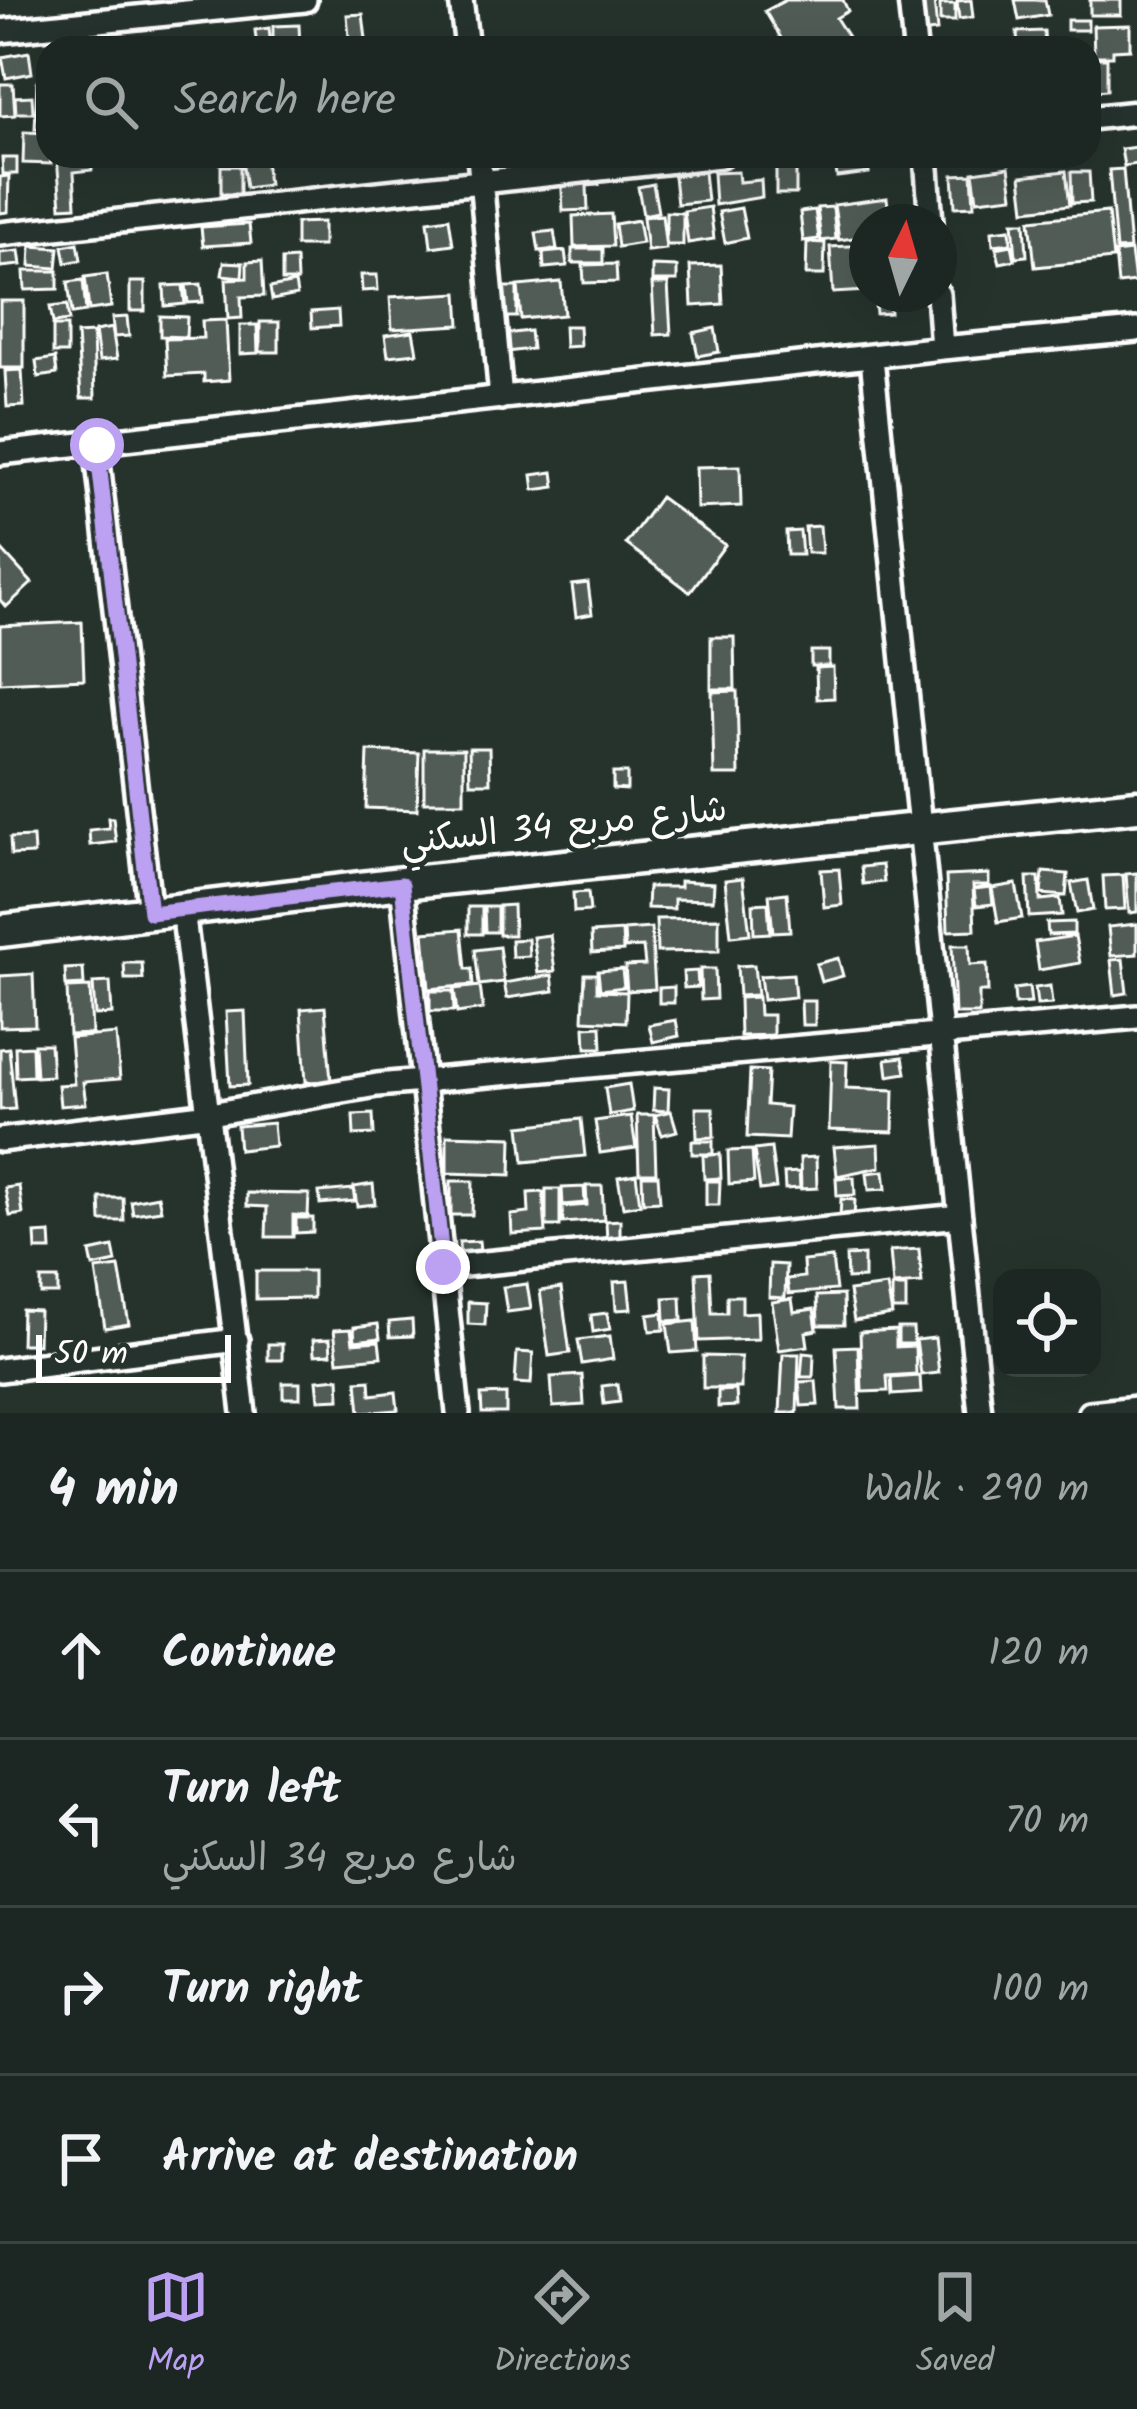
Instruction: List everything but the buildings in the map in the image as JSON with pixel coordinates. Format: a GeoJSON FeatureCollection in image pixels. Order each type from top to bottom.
{"type":"FeatureCollection","features":[{"type":"Feature","properties":{"kind":"street"},"geometry":{"type":"LineString","coordinates":[[0,31],[305,0]]}},
{"type":"Feature","properties":{"kind":"street"},"geometry":{"type":"LineString","coordinates":[[461,0],[465,36]]}},
{"type":"Feature","properties":{"kind":"street"},"geometry":{"type":"LineString","coordinates":[[910,0],[914,36]]}},
{"type":"Feature","properties":{"kind":"street"},"geometry":{"type":"LineString","coordinates":[[1101,117],[1137,113]]}},
{"type":"Feature","properties":{"kind":"street"},"geometry":{"type":"LineString","coordinates":[[480,168],[501,398]]}},
{"type":"Feature","properties":{"kind":"street"},"geometry":{"type":"LineString","coordinates":[[0,234],[601,168]]}},
{"type":"Feature","properties":{"kind":"street"},"geometry":{"type":"LineString","coordinates":[[927,168],[930,204]]}},
{"type":"Feature","properties":{"kind":"street"},"geometry":{"type":"LineString","coordinates":[[939,312],[942,348]]}},
{"type":"Feature","properties":{"kind":"street"},"geometry":{"type":"LineString","coordinates":[[0,453],[942,348],[1137,331]]}},
{"type":"Feature","properties":{"kind":"street"},"geometry":{"type":"LineString","coordinates":[[872,358],[980,1413]]}},
{"type":"Feature","properties":{"kind":"street"},"geometry":{"type":"LineString","coordinates":[[97,445],[150,913]]}},
{"type":"Feature","properties":{"kind":"street","name":"شارع مربع 34 السكني"},"geometry":{"type":"LineString","coordinates":[[0,931],[1137,806]]}},
{"type":"Feature","properties":{"kind":"street"},"geometry":{"type":"LineString","coordinates":[[402,884],[458,1413]]}},
{"type":"Feature","properties":{"kind":"street"},"geometry":{"type":"LineString","coordinates":[[183,909],[244,1413]]}},
{"type":"Feature","properties":{"kind":"street"},"geometry":{"type":"LineString","coordinates":[[0,1140],[210,1114],[377,1085],[1137,1017]]}},
{"type":"Feature","properties":{"kind":"street"},"geometry":{"type":"LineString","coordinates":[[443,1267],[960,1216]]}},
{"type":"Feature","properties":{"kind":"street"},"geometry":{"type":"LineString","coordinates":[[0,1370],[237,1340]]}},
{"type":"Feature","properties":{"kind":"street"},"geometry":{"type":"LineString","coordinates":[[1090,1413],[1137,1408]]}},
{"type":"Feature","properties":{"kind":"route"},"geometry":{"type":"LineString","coordinates":[[97,445],[150,913],[402,884],[443,1267]]}}]}
